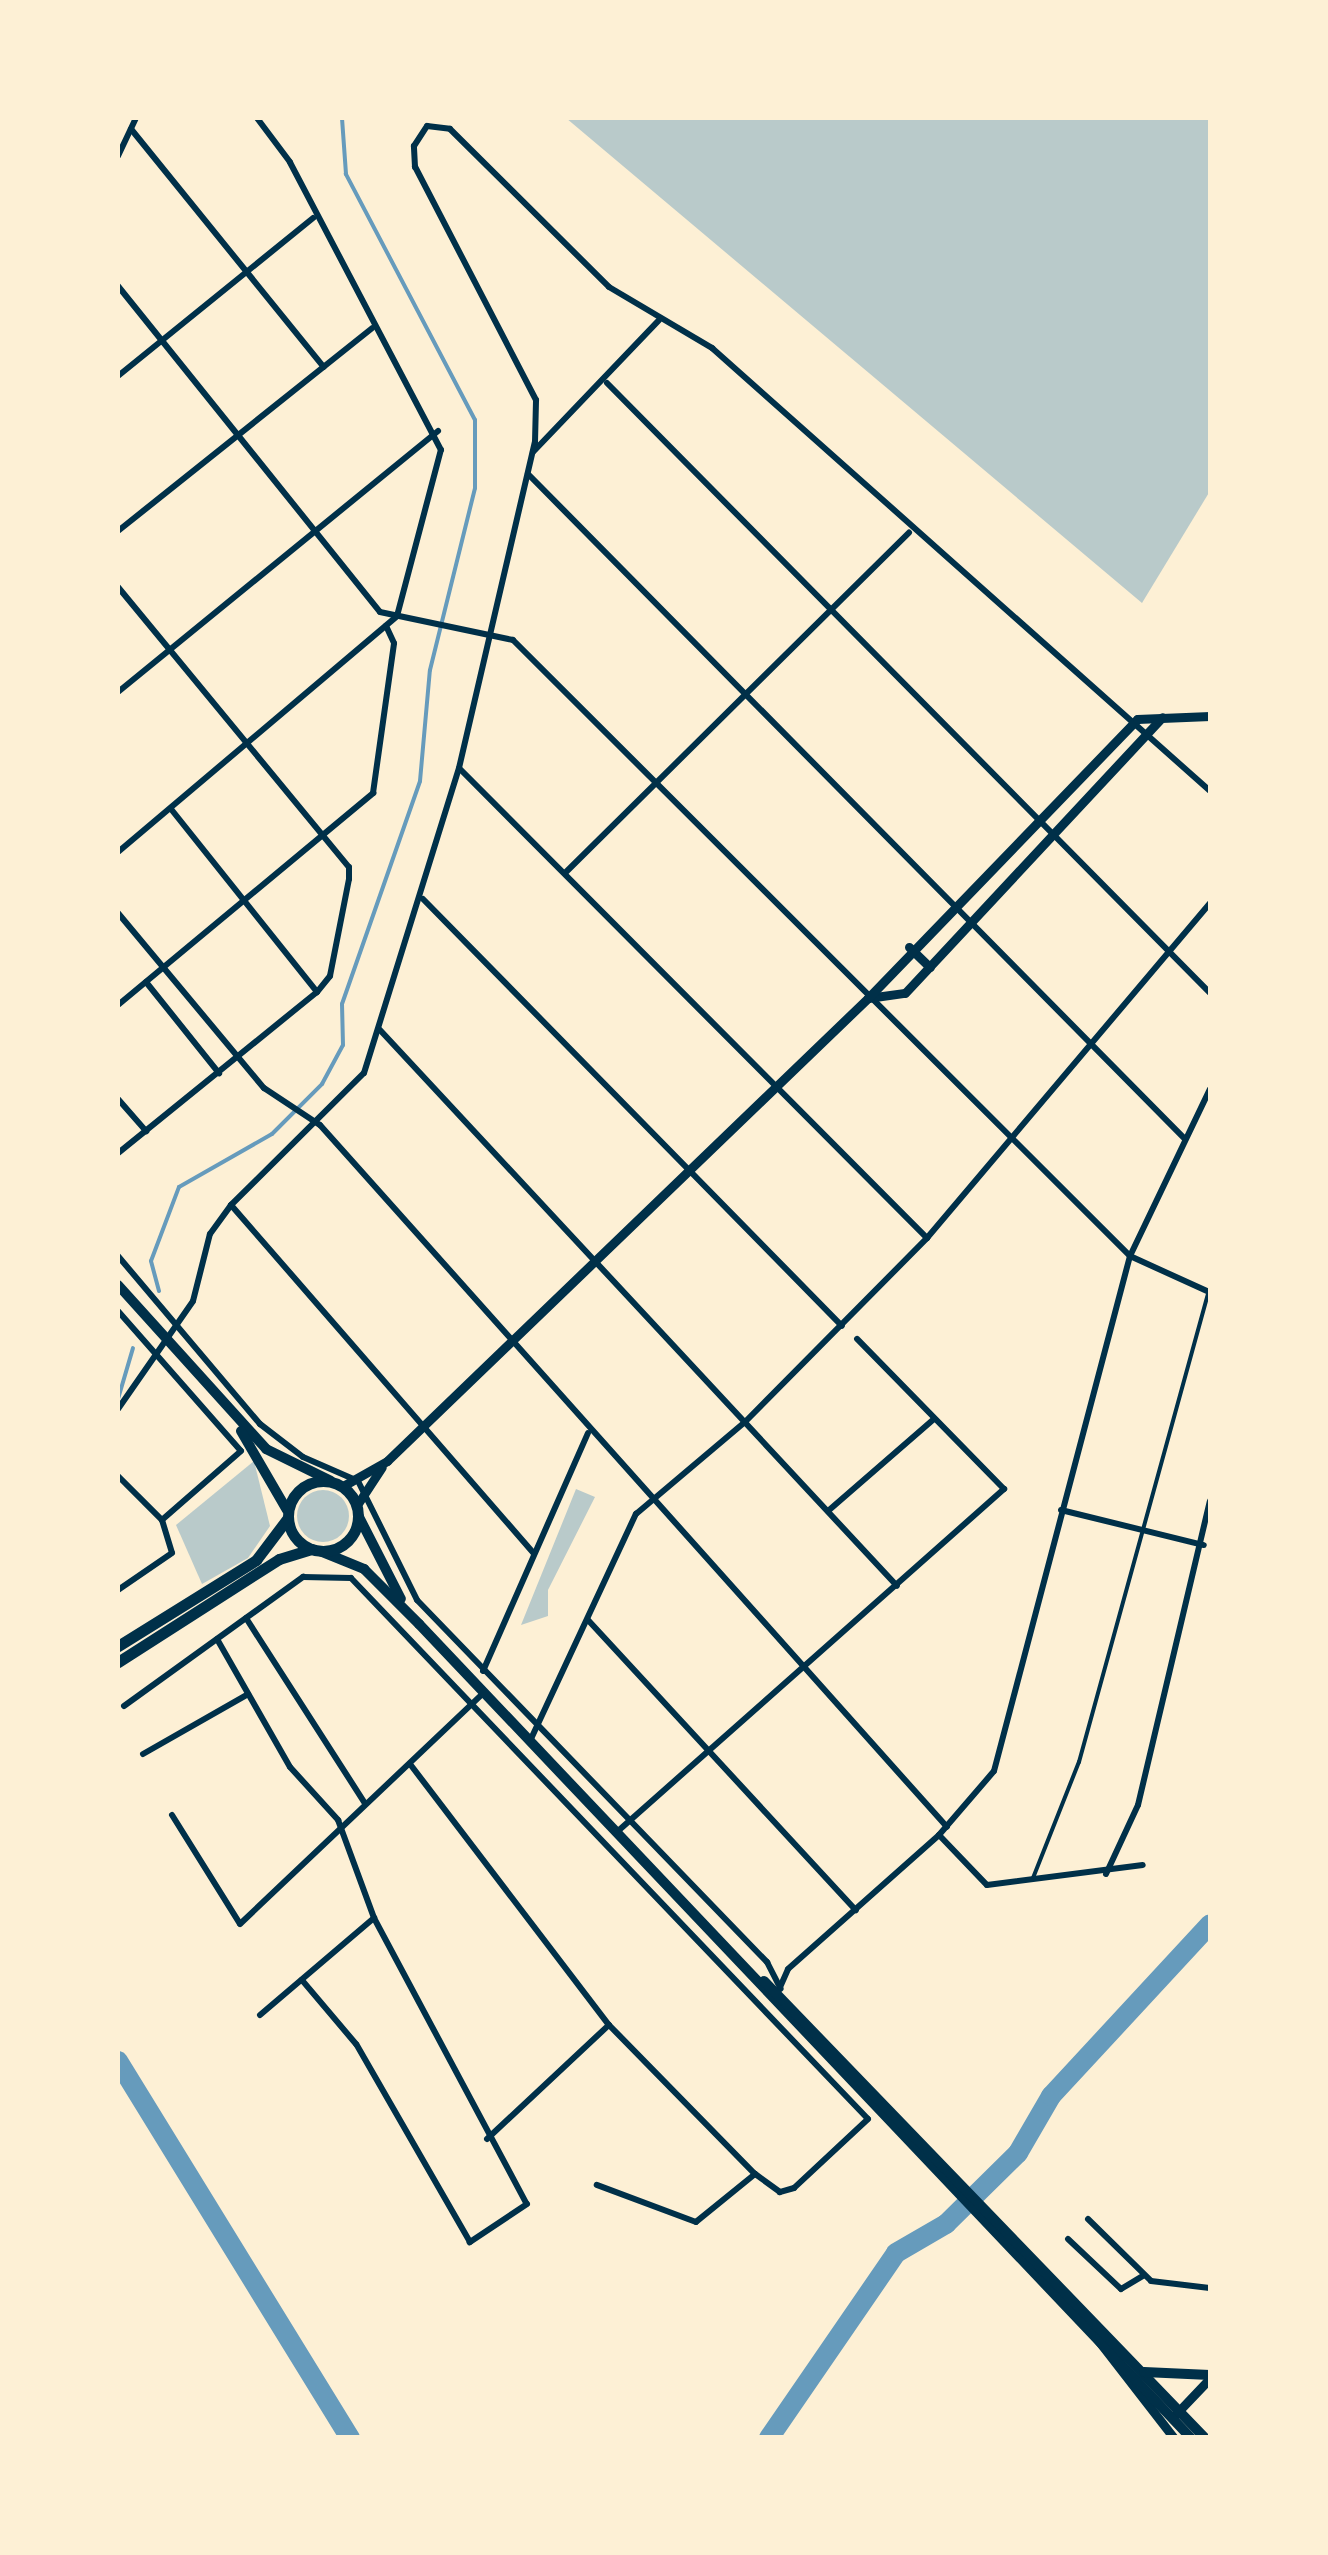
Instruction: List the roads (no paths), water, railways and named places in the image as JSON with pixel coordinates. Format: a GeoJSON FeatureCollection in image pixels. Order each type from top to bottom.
{"type":"FeatureCollection","features":[{"type":"Feature","properties":{"kind":"main road"},"geometry":{"type":"LineString","coordinates":[[118,1285],[206,1388],[280,1460],[337,1484],[358,1510],[381,1572],[419,1624]]}},
{"type":"Feature","properties":{"kind":"main road"},"geometry":{"type":"LineString","coordinates":[[206,1388],[287,1515],[316,1550],[364,1568],[763,1980],[782,1990],[1006,2241],[1191,2438]]}},
{"type":"Feature","properties":{"kind":"main road"},"geometry":{"type":"LineString","coordinates":[[119,1653],[256,1560],[300,1488],[337,1484]]}},
{"type":"Feature","properties":{"kind":"main road"},"geometry":{"type":"LineString","coordinates":[[119,1653],[279,1559],[343,1545],[358,1510]]}},
{"type":"Feature","properties":{"kind":"main road"},"geometry":{"type":"LineString","coordinates":[[763,1980],[772,1998],[1015,2232],[1144,2372],[1172,2418],[1205,2438]]}},
{"type":"Feature","properties":{"kind":"main road"},"geometry":{"type":"LineString","coordinates":[[1144,2372],[1210,2377]]}},
{"type":"Feature","properties":{"kind":"street"},"geometry":{"type":"LineString","coordinates":[[118,156],[136,118]]}},
{"type":"Feature","properties":{"kind":"street"},"geometry":{"type":"LineString","coordinates":[[118,852],[398,616],[438,430],[372,328],[313,218],[290,162],[257,118]]}},
{"type":"Feature","properties":{"kind":"street"},"geometry":{"type":"LineString","coordinates":[[118,1409],[176,1327],[210,1234],[231,1205],[320,1125],[364,1073],[423,899],[459,768],[485,632],[532,452],[529,380],[415,167],[414,146],[438,121],[573,256],[660,320],[712,348],[909,532],[1137,719],[1210,791]]}},
{"type":"Feature","properties":{"kind":"street"},"geometry":{"type":"LineString","coordinates":[[131,129],[324,367]]}},
{"type":"Feature","properties":{"kind":"street"},"geometry":{"type":"LineString","coordinates":[[118,376],[313,218]]}},
{"type":"Feature","properties":{"kind":"street"},"geometry":{"type":"LineString","coordinates":[[118,286],[380,612],[512,640],[654,786],[1130,1256],[1210,1291]]}},
{"type":"Feature","properties":{"kind":"street"},"geometry":{"type":"LineString","coordinates":[[532,452],[606,383],[660,320]]}},
{"type":"Feature","properties":{"kind":"street"},"geometry":{"type":"LineString","coordinates":[[118,531],[372,328]]}},
{"type":"Feature","properties":{"kind":"street"},"geometry":{"type":"LineString","coordinates":[[606,383],[1210,993]]}},
{"type":"Feature","properties":{"kind":"street"},"geometry":{"type":"LineString","coordinates":[[118,692],[438,430]]}},
{"type":"Feature","properties":{"kind":"street"},"geometry":{"type":"LineString","coordinates":[[528,473],[745,698],[1185,1140]]}},
{"type":"Feature","properties":{"kind":"street"},"geometry":{"type":"LineString","coordinates":[[565,873],[909,532]]}},
{"type":"Feature","properties":{"kind":"street"},"geometry":{"type":"LineString","coordinates":[[118,587],[323,836],[349,879],[330,976],[317,992],[118,1154]]}},
{"type":"Feature","properties":{"kind":"street"},"geometry":{"type":"LineString","coordinates":[[118,1005],[245,903],[380,781],[394,643],[386,626]]}},
{"type":"Feature","properties":{"kind":"street"},"geometry":{"type":"LineString","coordinates":[[358,1510],[365,1490],[387,1461],[776,1082],[868,998],[950,904],[1137,719],[1210,716]]}},
{"type":"Feature","properties":{"kind":"street"},"geometry":{"type":"LineString","coordinates":[[868,998],[896,1000],[1155,735],[1162,718]]}},
{"type":"Feature","properties":{"kind":"street"},"geometry":{"type":"LineString","coordinates":[[459,768],[776,1082],[927,1238]]}},
{"type":"Feature","properties":{"kind":"street"},"geometry":{"type":"LineString","coordinates":[[171,809],[317,992]]}},
{"type":"Feature","properties":{"kind":"street"},"geometry":{"type":"LineString","coordinates":[[423,899],[842,1326]]}},
{"type":"Feature","properties":{"kind":"street"},"geometry":{"type":"LineString","coordinates":[[530,1741],[541,1728],[636,1514],[745,1422],[927,1238],[1094,1046],[1210,903]]}},
{"type":"Feature","properties":{"kind":"street"},"geometry":{"type":"LineString","coordinates":[[118,913],[238,1058],[280,1101],[320,1125],[799,1670],[947,1827]]}},
{"type":"Feature","properties":{"kind":"street"},"geometry":{"type":"LineString","coordinates":[[909,947],[930,967]]}},
{"type":"Feature","properties":{"kind":"street"},"geometry":{"type":"LineString","coordinates":[[146,982],[219,1072]]}},
{"type":"Feature","properties":{"kind":"street"},"geometry":{"type":"LineString","coordinates":[[380,1030],[897,1586]]}},
{"type":"Feature","properties":{"kind":"street"},"geometry":{"type":"LineString","coordinates":[[772,1998],[782,1990],[788,1969],[940,1835],[1002,1754],[1061,1510],[1130,1256],[1210,1088]]}},
{"type":"Feature","properties":{"kind":"street"},"geometry":{"type":"LineString","coordinates":[[118,1099],[146,1131]]}},
{"type":"Feature","properties":{"kind":"street"},"geometry":{"type":"LineString","coordinates":[[231,1205],[534,1553]]}},
{"type":"Feature","properties":{"kind":"street"},"geometry":{"type":"LineString","coordinates":[[118,1256],[281,1443],[358,1480],[400,1576],[483,1671],[767,1962],[782,1990]]}},
{"type":"Feature","properties":{"kind":"street"},"geometry":{"type":"LineString","coordinates":[[118,1311],[240,1451],[162,1520]]}},
{"type":"Feature","properties":{"kind":"street"},"geometry":{"type":"LineString","coordinates":[[618,1831],[704,1751],[1004,1490],[856,1339]]}},
{"type":"Feature","properties":{"kind":"street"},"geometry":{"type":"LineString","coordinates":[[828,1511],[934,1418]]}},
{"type":"Feature","properties":{"kind":"street"},"geometry":{"type":"LineString","coordinates":[[483,1671],[588,1433]]}},
{"type":"Feature","properties":{"kind":"street"},"geometry":{"type":"LineString","coordinates":[[337,1484],[358,1480],[387,1461]]}},
{"type":"Feature","properties":{"kind":"street"},"geometry":{"type":"LineString","coordinates":[[118,1476],[162,1520],[172,1553],[164,1566],[118,1590]]}},
{"type":"Feature","properties":{"kind":"street"},"geometry":{"type":"LineString","coordinates":[[1106,1874],[1138,1805],[1204,1544],[1210,1501]]}},
{"type":"Feature","properties":{"kind":"street"},"geometry":{"type":"LineString","coordinates":[[1061,1510],[1204,1544]]}},
{"type":"Feature","properties":{"kind":"street"},"geometry":{"type":"LineString","coordinates":[[124,1706],[312,1573],[342,1574],[689,1929],[868,2119],[794,2188],[780,2192],[755,2174],[609,2025],[410,1764]]}},
{"type":"Feature","properties":{"kind":"street"},"geometry":{"type":"LineString","coordinates":[[246,1618],[364,1803]]}},
{"type":"Feature","properties":{"kind":"street"},"geometry":{"type":"LineString","coordinates":[[588,1620],[704,1751],[856,1910]]}},
{"type":"Feature","properties":{"kind":"street"},"geometry":{"type":"LineString","coordinates":[[217,1639],[248,1694],[340,1833],[374,1918],[487,2138],[527,2204],[470,2242],[356,2044],[302,1980]]}},
{"type":"Feature","properties":{"kind":"street"},"geometry":{"type":"LineString","coordinates":[[172,1814],[240,1924],[484,1692]]}},
{"type":"Feature","properties":{"kind":"street"},"geometry":{"type":"LineString","coordinates":[[144,1754],[248,1694]]}},
{"type":"Feature","properties":{"kind":"street"},"geometry":{"type":"LineString","coordinates":[[546,1783],[559,1770]]}},
{"type":"Feature","properties":{"kind":"street"},"geometry":{"type":"LineString","coordinates":[[940,1835],[987,1885],[1106,1874],[1143,1865]]}},
{"type":"Feature","properties":{"kind":"street"},"geometry":{"type":"LineString","coordinates":[[689,1929],[701,1917]]}},
{"type":"Feature","properties":{"kind":"street"},"geometry":{"type":"LineString","coordinates":[[260,2015],[374,1918]]}},
{"type":"Feature","properties":{"kind":"street"},"geometry":{"type":"LineString","coordinates":[[487,2138],[609,2025]]}},
{"type":"Feature","properties":{"kind":"street"},"geometry":{"type":"LineString","coordinates":[[597,2185],[706,2219],[755,2174]]}},
{"type":"Feature","properties":{"kind":"street"},"geometry":{"type":"LineString","coordinates":[[1088,2220],[1144,2275],[1210,2288]]}},
{"type":"Feature","properties":{"kind":"street"},"geometry":{"type":"LineString","coordinates":[[1068,2239],[1121,2289],[1144,2275]]}},
{"type":"Feature","properties":{"kind":"street"},"geometry":{"type":"LineString","coordinates":[[1174,2438],[1172,2418],[1210,2377]]}},
{"type":"Feature","properties":{"kind":"lane"},"geometry":{"type":"LineString","coordinates":[[1031,1882],[1079,1762],[1139,1528],[1210,1291]]}},
{"type":"Feature","properties":{"kind":"waterway"},"geometry":{"type":"LineString","coordinates":[[159,1291],[151,1261],[179,1187],[272,1134],[322,1084],[343,1045],[342,1004],[420,781],[430,670],[475,488],[475,420],[346,174],[342,118]]}},
{"type":"Feature","properties":{"kind":"waterway"},"geometry":{"type":"LineString","coordinates":[[118,1399],[133,1348]]}},
{"type":"Feature","properties":{"kind":"waterway"},"geometry":{"type":"LineString","coordinates":[[769,2438],[896,2253],[946,2224],[1018,2153],[1051,2096],[1210,1924]]}},
{"type":"Feature","properties":{"kind":"waterway"},"geometry":{"type":"LineString","coordinates":[[118,2061],[350,2438]]}}]}
